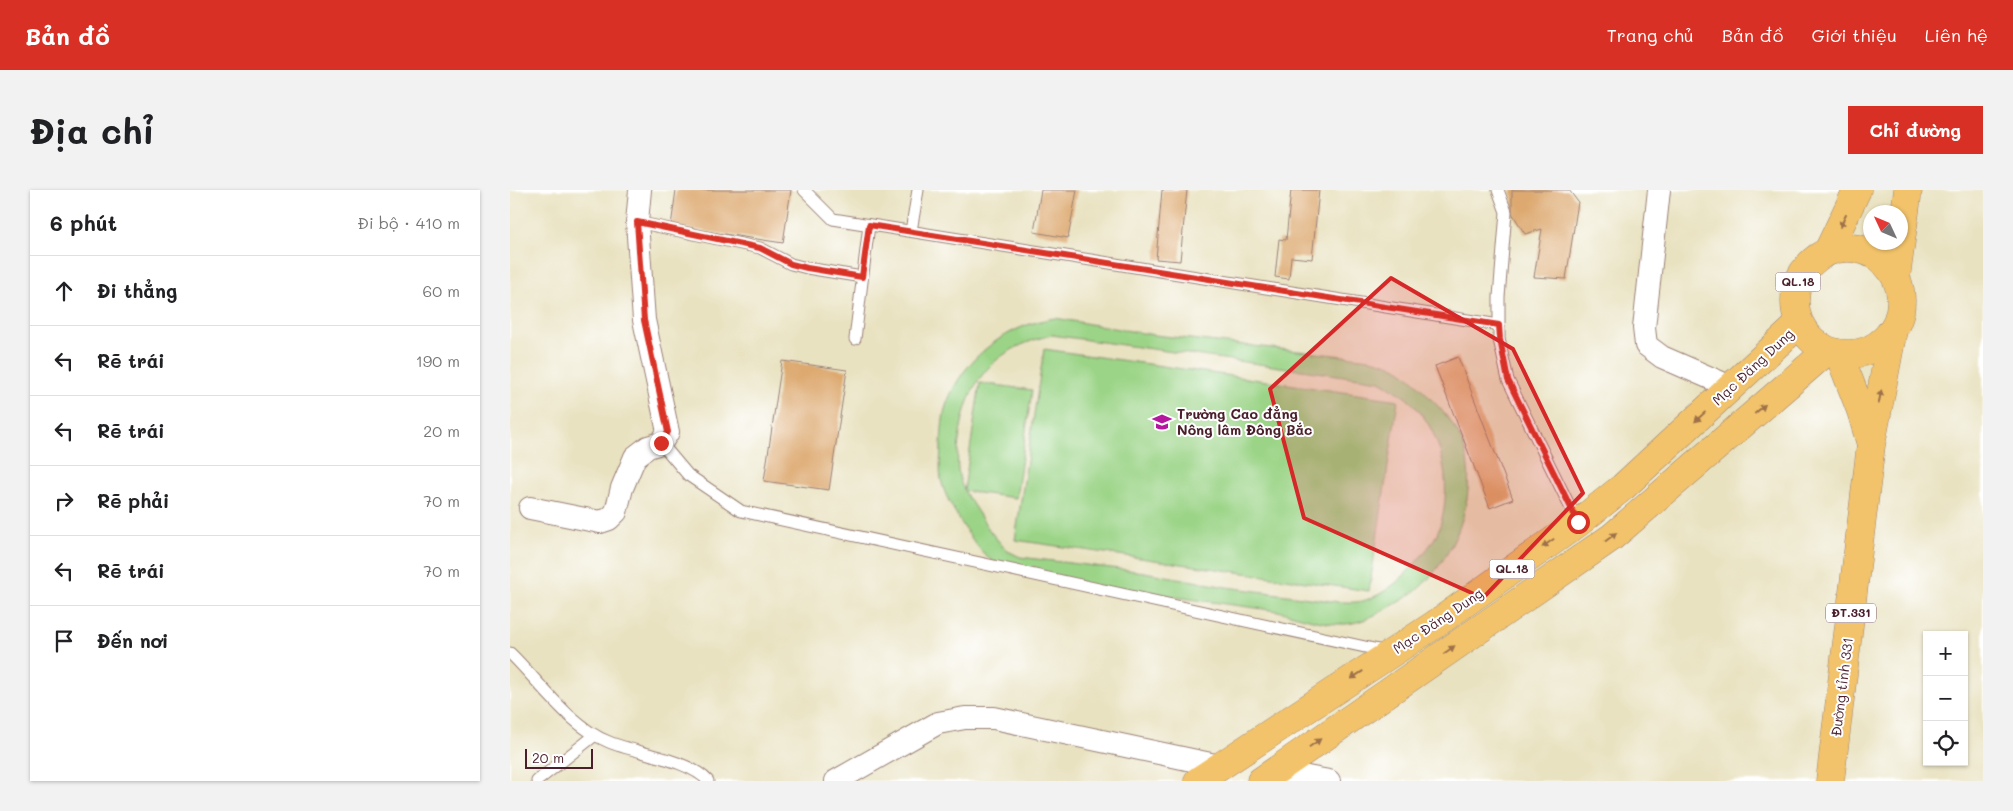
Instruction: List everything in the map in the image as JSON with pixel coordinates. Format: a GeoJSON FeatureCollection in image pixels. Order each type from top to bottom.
{"type":"FeatureCollection","features":[{"type":"Feature","properties":{"kind":"main road","name":"QL.18"},"geometry":{"type":"LineString","coordinates":[[1828,252],[1857,190]]}},
{"type":"Feature","properties":{"kind":"main road","name":"QL.18"},"geometry":{"type":"LineString","coordinates":[[1896,277],[1908,190]]}},
{"type":"Feature","properties":{"kind":"main road","name":"QL.18"},"geometry":{"type":"LineString","coordinates":[[1268,776],[1612,536],[1833,352],[1855,355],[1870,350],[1883,342],[1893,330],[1899,318],[1902,304],[1901,290],[1896,277],[1887,264],[1874,254],[1860,248],[1843,247],[1828,252],[1815,259],[1805,269],[1798,282],[1795,310],[1799,324]]}},
{"type":"Feature","properties":{"kind":"main road","name":"Mạc Đăng Dung"},"geometry":{"type":"LineString","coordinates":[[1209,774],[1391,653],[1578,522],[1623,488],[1799,324]]}},
{"type":"Feature","properties":{"kind":"main road"},"geometry":{"type":"LineString","coordinates":[[1799,324],[1806,335],[1816,344],[1833,352]]}},
{"type":"Feature","properties":{"kind":"main road","name":"Đường tỉnh 331"},"geometry":{"type":"LineString","coordinates":[[1830,781],[1871,445],[1893,330]]}},
{"type":"Feature","properties":{"kind":"main road","name":"Đường tỉnh 331"},"geometry":{"type":"LineString","coordinates":[[1833,352],[1861,411],[1871,445]]}},
{"type":"Feature","properties":{"kind":"street"},"geometry":{"type":"LineString","coordinates":[[530,508],[600,522],[609,520],[616,512],[622,488],[635,457],[648,447],[661,443],[668,432],[644,320],[637,222],[640,190]]}},
{"type":"Feature","properties":{"kind":"street"},"geometry":{"type":"LineString","coordinates":[[1659,190],[1644,328],[1646,344],[1662,357],[1732,387]]}},
{"type":"Feature","properties":{"kind":"street"},"geometry":{"type":"LineString","coordinates":[[836,781],[938,723],[965,718],[994,718],[1209,774]]}},
{"type":"Feature","properties":{"kind":"street"},"geometry":{"type":"LineString","coordinates":[[1268,776],[1329,781]]}},
{"type":"Feature","properties":{"kind":"lane"},"geometry":{"type":"LineString","coordinates":[[804,190],[833,219],[1499,325]]}},
{"type":"Feature","properties":{"kind":"lane"},"geometry":{"type":"LineString","coordinates":[[911,231],[918,190]]}},
{"type":"Feature","properties":{"kind":"lane"},"geometry":{"type":"LineString","coordinates":[[1498,190],[1506,212],[1499,297],[1499,325],[1508,380],[1578,522]]}},
{"type":"Feature","properties":{"kind":"lane"},"geometry":{"type":"LineString","coordinates":[[637,222],[760,248],[791,264],[807,268],[862,277]]}},
{"type":"Feature","properties":{"kind":"lane"},"geometry":{"type":"LineString","coordinates":[[855,339],[869,225]]}},
{"type":"Feature","properties":{"kind":"lane"},"geometry":{"type":"LineString","coordinates":[[661,443],[688,475],[742,511],[1391,653]]}},
{"type":"Feature","properties":{"kind":"lane"},"geometry":{"type":"LineString","coordinates":[[510,654],[550,696],[594,736],[630,750],[686,766],[704,776],[708,781]]}},
{"type":"Feature","properties":{"kind":"lane"},"geometry":{"type":"LineString","coordinates":[[537,781],[594,736]]}},
{"type":"Feature","properties":{"kind":"highlighted area"},"geometry":{"type":"Polygon","coordinates":[[[1391,278],[1513,349],[1583,493],[1483,598],[1304,518],[1270,389],[1391,278]]]}},
{"type":"Feature","properties":{"kind":"green space"},"geometry":{"type":"Polygon","coordinates":[[[1055,318],[1154,335],[1370,359],[1396,368],[1416,383],[1445,415],[1459,435],[1465,450],[1468,488],[1460,526],[1452,545],[1442,562],[1414,593],[1373,616],[1345,624],[1320,622],[1278,611],[1028,577],[998,564],[989,559],[972,539],[944,491],[940,471],[943,418],[945,408],[955,386],[964,371],[976,358],[1004,336],[1037,322],[1055,318]],[[1052,335],[1013,349],[998,359],[976,385],[968,401],[959,441],[958,466],[961,484],[964,490],[980,383],[1032,390],[1016,498],[964,491],[990,531],[1006,550],[1020,557],[1144,572],[1226,587],[1339,602],[1363,601],[1374,597],[1394,584],[1425,552],[1437,534],[1445,501],[1444,466],[1433,433],[1425,418],[1402,395],[1380,381],[1052,335]]]}},
{"type":"Feature","properties":{"kind":"green space"},"geometry":{"type":"Polygon","coordinates":[[[1044,349],[1398,400],[1369,591],[1015,540],[1044,349]]]}},
{"type":"Feature","properties":{"kind":"building"},"geometry":{"type":"Polygon","coordinates":[[[676,190],[791,190],[783,243],[671,226],[676,190]]]}},
{"type":"Feature","properties":{"kind":"building"},"geometry":{"type":"Polygon","coordinates":[[[1041,190],[1077,190],[1068,238],[1034,232],[1041,190]]]}},
{"type":"Feature","properties":{"kind":"building"},"geometry":{"type":"Polygon","coordinates":[[[1162,190],[1187,190],[1180,261],[1156,259],[1162,190]]]}},
{"type":"Feature","properties":{"kind":"building"},"geometry":{"type":"Polygon","coordinates":[[[1291,190],[1319,190],[1312,259],[1291,257],[1289,279],[1275,277],[1279,239],[1286,240],[1291,190]]]}},
{"type":"Feature","properties":{"kind":"building"},"geometry":{"type":"Polygon","coordinates":[[[1512,190],[1569,190],[1578,202],[1566,279],[1534,277],[1542,229],[1525,234],[1512,213],[1512,190]]]}},
{"type":"Feature","properties":{"kind":"building"},"geometry":{"type":"Polygon","coordinates":[[[1458,357],[1513,499],[1490,508],[1435,366],[1458,357]]]}},
{"type":"Feature","properties":{"kind":"building"},"geometry":{"type":"Polygon","coordinates":[[[782,361],[847,370],[829,490],[764,481],[782,361]]]}},
{"type":"Feature","properties":{"kind":"place","name":"Trường Cao đẳng Nông lâm Đông Bắc"},"geometry":{"type":"Point","coordinates":[1162,422]}},
{"type":"Feature","properties":{"kind":"route"},"geometry":{"type":"LineString","coordinates":[[661,443],[668,432],[644,320],[637,222],[760,248],[791,264],[807,268],[862,277],[869,225],[1499,325],[1508,380],[1578,522]]}}]}
